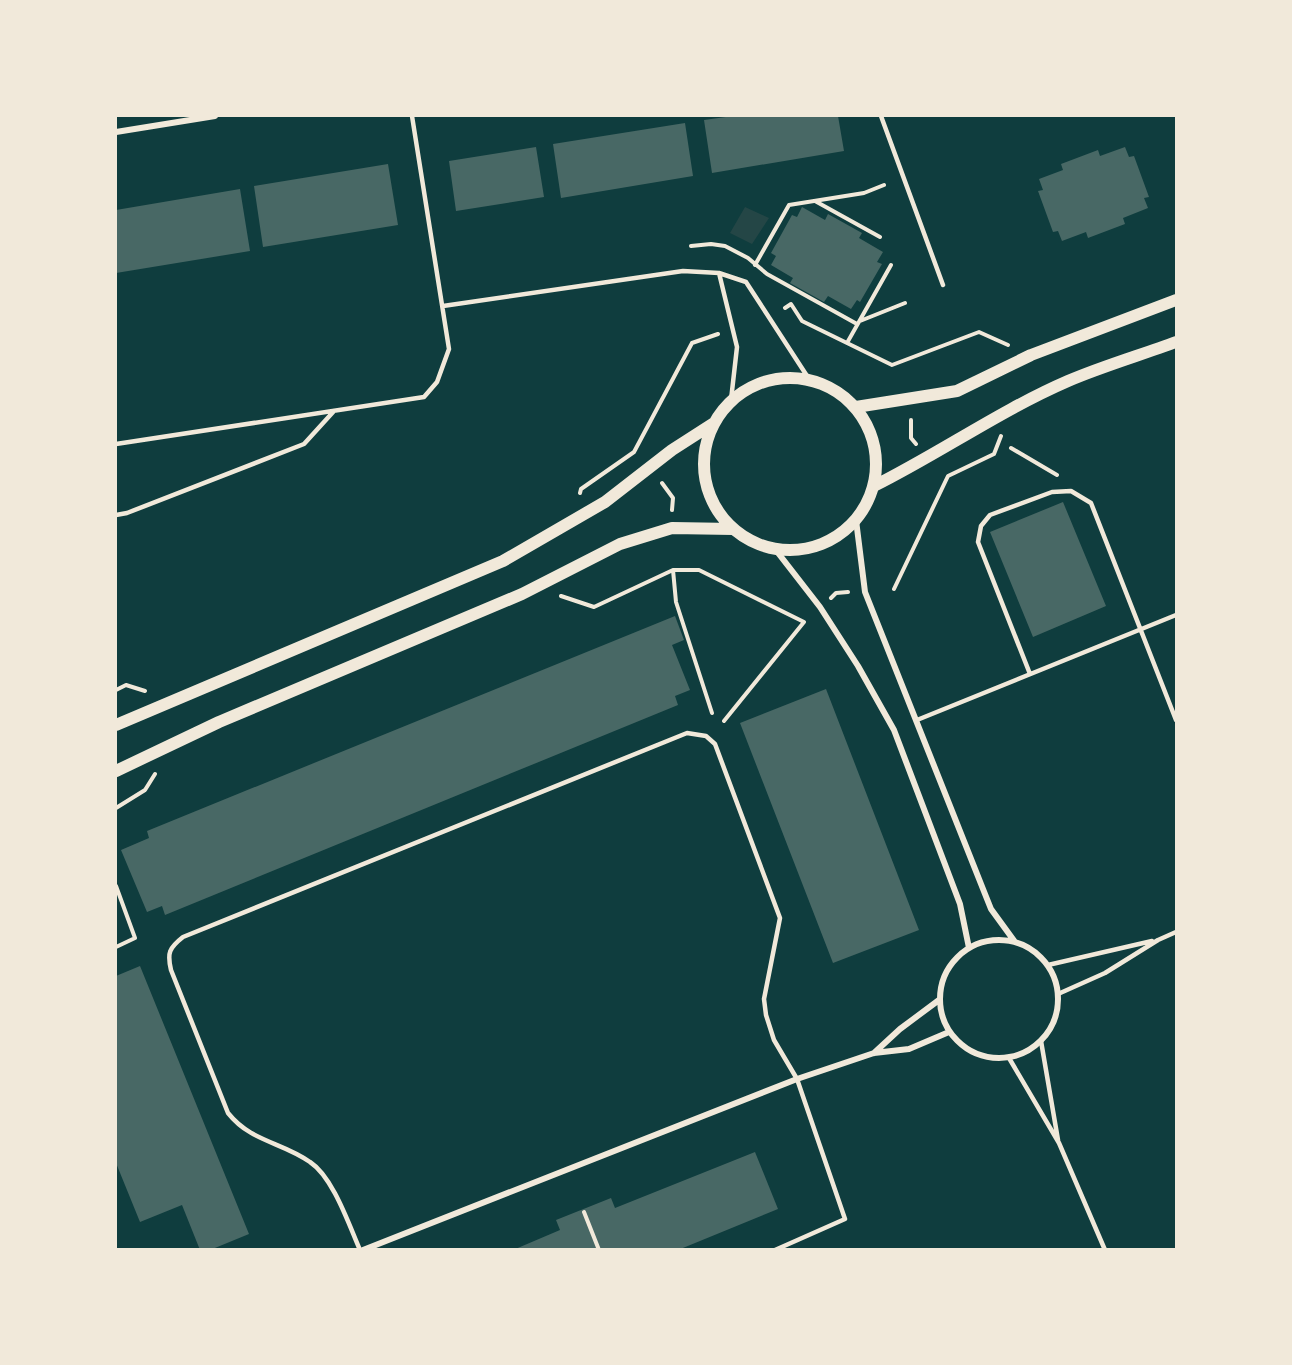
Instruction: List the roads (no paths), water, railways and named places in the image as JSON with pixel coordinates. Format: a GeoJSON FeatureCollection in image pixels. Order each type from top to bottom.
{"type":"FeatureCollection","features":[{"type":"Feature","properties":{"kind":"main road"},"geometry":{"type":"LineString","coordinates":[[856,407],[957,391],[1031,355],[1176,300]]}},
{"type":"Feature","properties":{"kind":"main road"},"geometry":{"type":"LineString","coordinates":[[874,486],[930,458],[975,429],[1068,381],[1176,342]]}},
{"type":"Feature","properties":{"kind":"main road"},"geometry":{"type":"LineString","coordinates":[[781,377],[809,379],[835,389],[856,407],[871,431],[877,458],[874,486],[867,504],[856,520],[840,535],[820,545],[799,550],[775,549],[752,542],[733,529],[714,507],[705,479],[704,450],[714,423],[730,400],[754,385],[781,377]]}},
{"type":"Feature","properties":{"kind":"main road"},"geometry":{"type":"LineString","coordinates":[[116,725],[503,561],[605,502],[672,450],[714,423]]}},
{"type":"Feature","properties":{"kind":"main road"},"geometry":{"type":"LineString","coordinates":[[116,771],[219,722],[535,587],[620,544],[672,528],[733,529]]}},
{"type":"Feature","properties":{"kind":"street"},"geometry":{"type":"LineString","coordinates":[[116,132],[215,116]]}},
{"type":"Feature","properties":{"kind":"street"},"geometry":{"type":"LineString","coordinates":[[856,520],[865,592],[985,894],[992,909],[1015,942]]}},
{"type":"Feature","properties":{"kind":"street"},"geometry":{"type":"LineString","coordinates":[[775,549],[820,607],[858,666],[894,730],[960,904],[969,948]]}},
{"type":"Feature","properties":{"kind":"street"},"geometry":{"type":"LineString","coordinates":[[983,942],[1015,942],[1033,951],[1048,965],[1058,994],[1057,1011],[1051,1027],[1041,1041],[1021,1054],[1009,1058],[995,1058],[975,1053],[958,1042],[944,1022],[939,1000],[943,980],[953,962],[969,948],[983,942]]}},
{"type":"Feature","properties":{"kind":"street"},"geometry":{"type":"LineString","coordinates":[[874,1053],[900,1029],[939,1000]]}},
{"type":"Feature","properties":{"kind":"street"},"geometry":{"type":"LineString","coordinates":[[362,1250],[797,1079],[874,1053],[909,1049],[949,1032]]}},
{"type":"Feature","properties":{"kind":"lane"},"geometry":{"type":"LineString","coordinates":[[116,444],[424,397],[437,382],[449,349],[412,116]]}},
{"type":"Feature","properties":{"kind":"lane"},"geometry":{"type":"LineString","coordinates":[[881,116],[943,285]]}},
{"type":"Feature","properties":{"kind":"lane"},"geometry":{"type":"LineString","coordinates":[[442,306],[683,271],[719,273],[746,282],[809,379]]}},
{"type":"Feature","properties":{"kind":"lane"},"geometry":{"type":"LineString","coordinates":[[719,273],[737,347],[730,400]]}},
{"type":"Feature","properties":{"kind":"lane"},"geometry":{"type":"LineString","coordinates":[[116,515],[127,513],[304,444],[334,411]]}},
{"type":"Feature","properties":{"kind":"lane"},"geometry":{"type":"LineString","coordinates":[[1030,674],[978,542],[981,526],[990,515],[1052,492],[1071,491],[1090,503],[1176,720]]}},
{"type":"Feature","properties":{"kind":"lane"},"geometry":{"type":"LineString","coordinates":[[917,720],[1176,615]]}},
{"type":"Feature","properties":{"kind":"lane"},"geometry":{"type":"LineString","coordinates":[[362,1250],[327,1180],[311,1162],[239,1127],[228,1113],[171,970],[168,954],[171,946],[183,937],[687,733],[706,736],[715,744],[780,918],[764,999],[765,1007],[774,1040],[797,1079],[845,1219],[775,1250]]}},
{"type":"Feature","properties":{"kind":"lane"},"geometry":{"type":"LineString","coordinates":[[1058,994],[1105,973],[1158,940],[1176,932]]}},
{"type":"Feature","properties":{"kind":"lane"},"geometry":{"type":"LineString","coordinates":[[1048,965],[1158,940]]}},
{"type":"Feature","properties":{"kind":"lane"},"geometry":{"type":"LineString","coordinates":[[1041,1041],[1059,1143]]}},
{"type":"Feature","properties":{"kind":"lane"},"geometry":{"type":"LineString","coordinates":[[1009,1058],[1059,1143],[1105,1250]]}}]}
